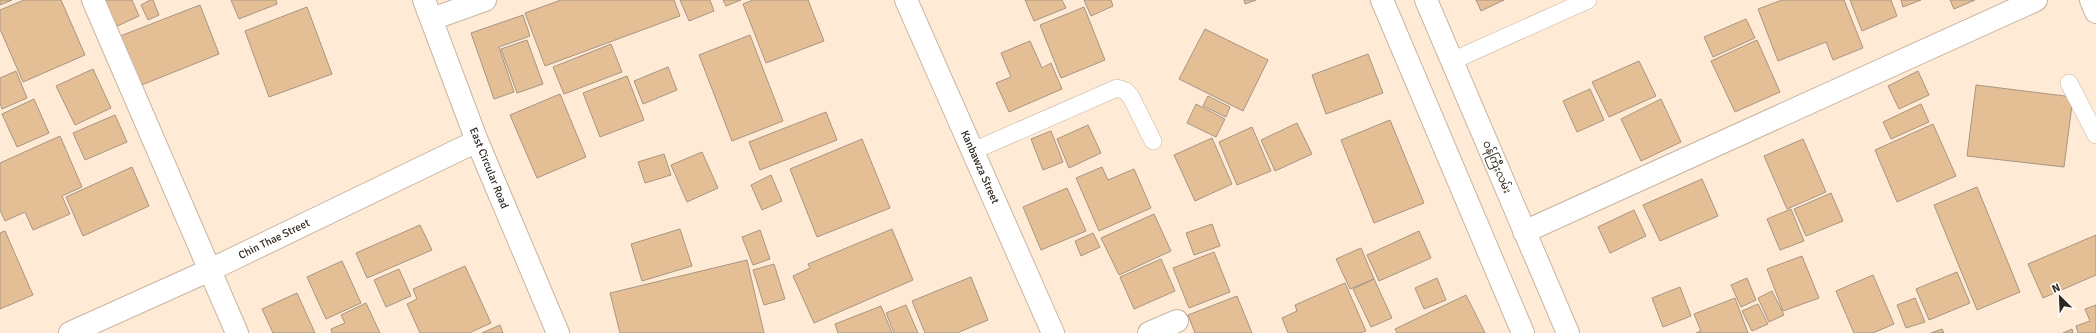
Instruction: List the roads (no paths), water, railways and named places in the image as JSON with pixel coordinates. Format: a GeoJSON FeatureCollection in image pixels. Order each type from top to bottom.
{"type":"FeatureCollection","features":[{"type":"Feature","properties":{"kind":"street"},"geometry":{"type":"LineString","coordinates":[[93,0],[237,333]]}},
{"type":"Feature","properties":{"kind":"street"},"geometry":{"type":"LineString","coordinates":[[428,9],[485,0]]}},
{"type":"Feature","properties":{"kind":"street","name":"Kanbawza Street"},"geometry":{"type":"LineString","coordinates":[[906,0],[1054,333]]}},
{"type":"Feature","properties":{"kind":"street"},"geometry":{"type":"LineString","coordinates":[[1382,0],[1523,333]]}},
{"type":"Feature","properties":{"kind":"street","name":"ဝန်ကြီးလမ်း"},"geometry":{"type":"LineString","coordinates":[[1426,0],[1568,333]]}},
{"type":"Feature","properties":{"kind":"street"},"geometry":{"type":"LineString","coordinates":[[1524,232],[2036,0]]}},
{"type":"Feature","properties":{"kind":"street"},"geometry":{"type":"LineString","coordinates":[[2091,0],[2096,12]]}},
{"type":"Feature","properties":{"kind":"street","name":"East Circular Road"},"geometry":{"type":"LineString","coordinates":[[428,9],[477,141],[558,333]]}},
{"type":"Feature","properties":{"kind":"street","name":"Chin Thae Street"},"geometry":{"type":"LineString","coordinates":[[70,333],[210,270],[477,141]]}},
{"type":"Feature","properties":{"kind":"street"},"geometry":{"type":"LineString","coordinates":[[1149,333],[1177,322]]}},
{"type":"Feature","properties":{"kind":"lane"},"geometry":{"type":"LineString","coordinates":[[1452,61],[1588,0]]}},
{"type":"Feature","properties":{"kind":"lane"},"geometry":{"type":"LineString","coordinates":[[2068,83],[2096,135]]}},
{"type":"Feature","properties":{"kind":"lane"},"geometry":{"type":"LineString","coordinates":[[973,151],[1117,88],[1126,91],[1132,97],[1153,141]]}}]}
